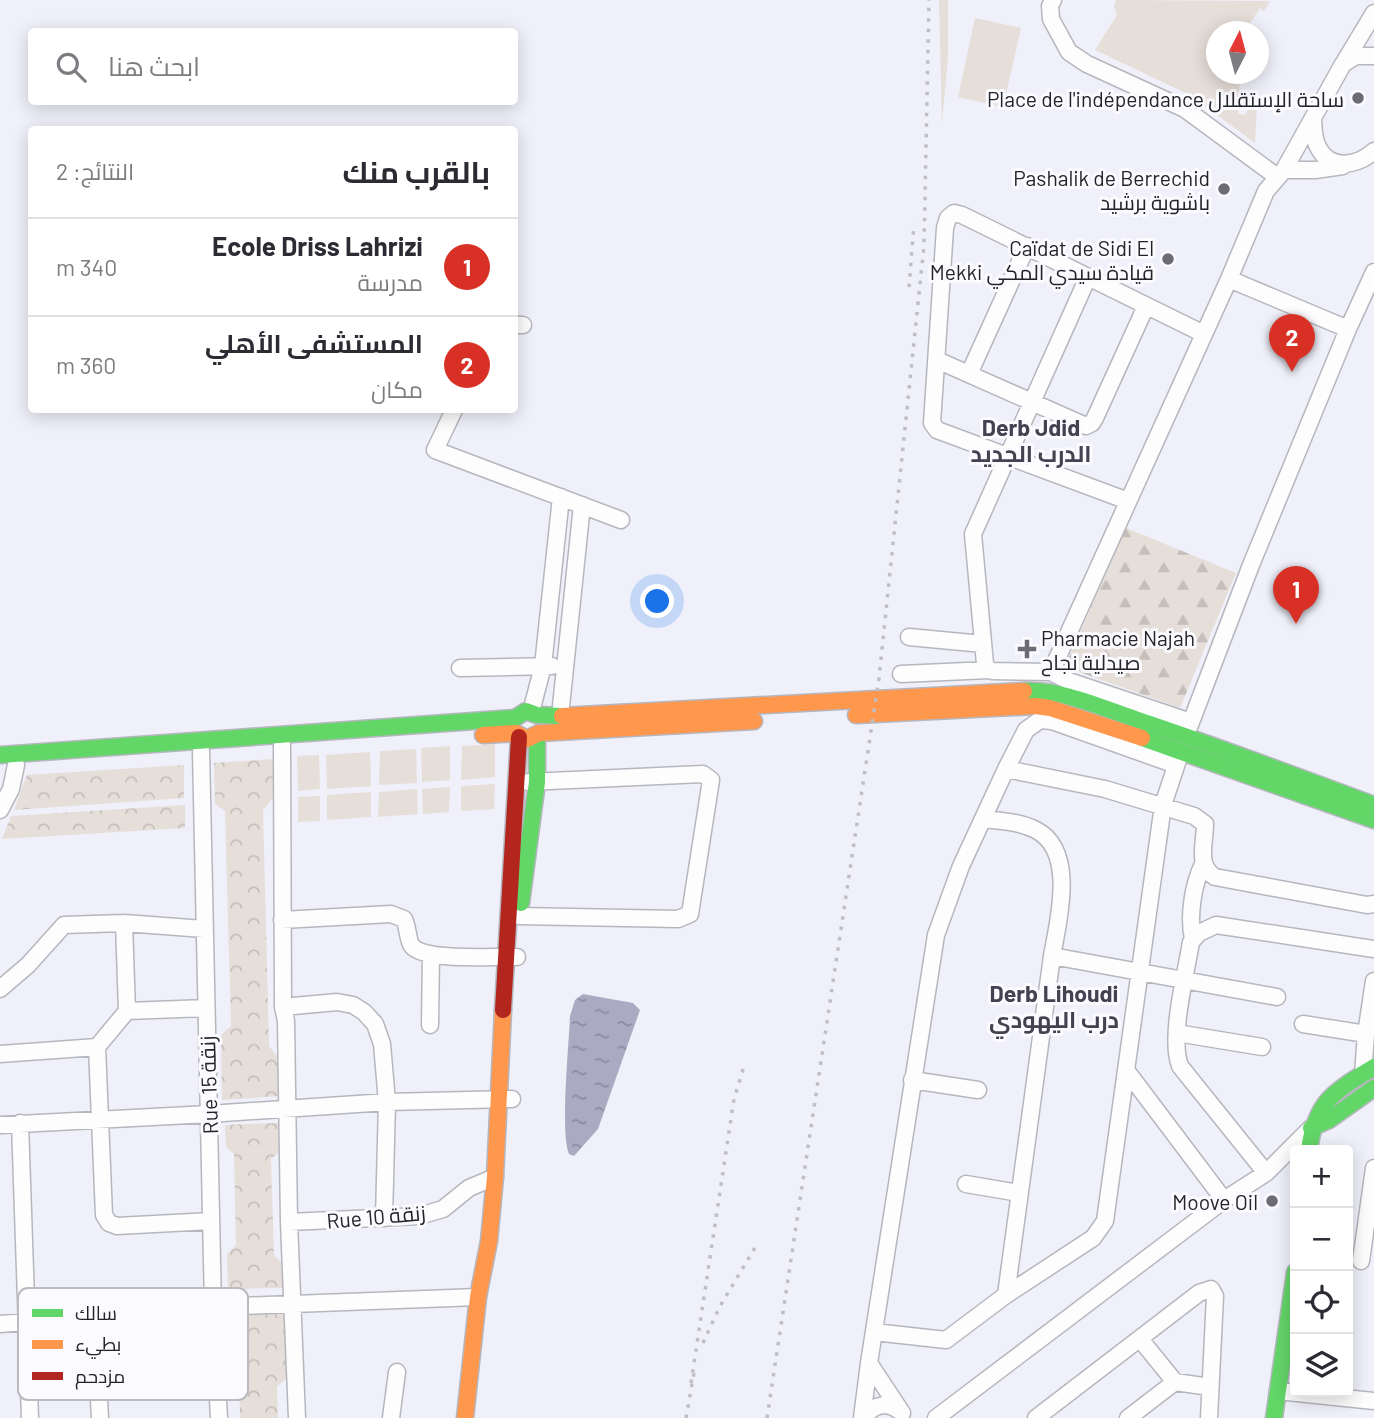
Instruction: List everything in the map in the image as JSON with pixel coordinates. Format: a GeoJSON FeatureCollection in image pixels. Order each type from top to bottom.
{"type":"FeatureCollection","features":[{"type":"Feature","properties":{"kind":"main road"},"geometry":{"type":"LineString","coordinates":[[489,1241],[501,1218],[503,1207],[517,730],[522,713],[560,716],[1035,690],[1074,698],[1374,820]]}},
{"type":"Feature","properties":{"kind":"main road"},"geometry":{"type":"LineString","coordinates":[[0,755],[517,730],[527,739],[538,734],[1035,706],[1183,743],[1374,805]]}},
{"type":"Feature","properties":{"kind":"main road"},"geometry":{"type":"LineString","coordinates":[[511,956],[537,782],[538,734],[541,723],[534,714]]}},
{"type":"Feature","properties":{"kind":"main road"},"geometry":{"type":"LineString","coordinates":[[8,765],[517,730]]}},
{"type":"Feature","properties":{"kind":"main road"},"geometry":{"type":"LineString","coordinates":[[1309,1145],[1311,1128],[1327,1098],[1369,1071]]}},
{"type":"Feature","properties":{"kind":"main road"},"geometry":{"type":"LineString","coordinates":[[1311,1128],[1329,1120],[1374,1088]]}},
{"type":"Feature","properties":{"kind":"main road"},"geometry":{"type":"LineString","coordinates":[[465,1418],[478,1297],[489,1241],[505,1099]]}},
{"type":"Feature","properties":{"kind":"main road"},"geometry":{"type":"LineString","coordinates":[[1274,1418],[1290,1307]]}},
{"type":"Feature","properties":{"kind":"street"},"geometry":{"type":"LineString","coordinates":[[1053,0],[1050,6],[1051,19],[1069,52],[1087,64],[1185,109],[1280,173],[1336,168],[1357,163],[1374,151]]}},
{"type":"Feature","properties":{"kind":"street"},"geometry":{"type":"LineString","coordinates":[[1051,672],[1229,279],[1266,191],[1313,120],[1374,13]]}},
{"type":"Feature","properties":{"kind":"street"},"geometry":{"type":"LineString","coordinates":[[1343,64],[1356,56],[1374,56]]}},
{"type":"Feature","properties":{"kind":"street"},"geometry":{"type":"LineString","coordinates":[[1313,120],[1314,137],[1322,153],[1329,160],[1348,164]]}},
{"type":"Feature","properties":{"kind":"street"},"geometry":{"type":"LineString","coordinates":[[1128,501],[937,430],[932,423],[945,228],[948,218],[954,213],[962,215],[1204,334]]}},
{"type":"Feature","properties":{"kind":"street"},"geometry":{"type":"LineString","coordinates":[[969,374],[1027,246]]}},
{"type":"Feature","properties":{"kind":"street"},"geometry":{"type":"LineString","coordinates":[[874,1332],[947,1340],[1006,1296],[1093,1238],[1105,1222],[1163,805],[1183,743],[1251,565],[1374,272]]}},
{"type":"Feature","properties":{"kind":"street"},"geometry":{"type":"LineString","coordinates":[[989,670],[985,664],[973,534],[1088,278]]}},
{"type":"Feature","properties":{"kind":"street"},"geometry":{"type":"LineString","coordinates":[[1229,279],[1348,329]]}},
{"type":"Feature","properties":{"kind":"street"},"geometry":{"type":"LineString","coordinates":[[937,360],[1086,426],[1092,423],[1146,306]]}},
{"type":"Feature","properties":{"kind":"street"},"geometry":{"type":"LineString","coordinates":[[452,413],[435,450],[621,520]]}},
{"type":"Feature","properties":{"kind":"street"},"geometry":{"type":"LineString","coordinates":[[534,714],[561,497]]}},
{"type":"Feature","properties":{"kind":"street"},"geometry":{"type":"LineString","coordinates":[[560,716],[582,505]]}},
{"type":"Feature","properties":{"kind":"street"},"geometry":{"type":"LineString","coordinates":[[909,637],[983,644]]}},
{"type":"Feature","properties":{"kind":"street"},"geometry":{"type":"LineString","coordinates":[[460,668],[565,666]]}},
{"type":"Feature","properties":{"kind":"street"},"geometry":{"type":"LineString","coordinates":[[901,674],[989,670],[1051,672],[1183,743]]}},
{"type":"Feature","properties":{"kind":"street"},"geometry":{"type":"LineString","coordinates":[[863,1418],[869,1363],[936,935],[961,866],[1006,769],[1026,730],[1040,720],[1183,743]]}},
{"type":"Feature","properties":{"kind":"street"},"geometry":{"type":"LineString","coordinates":[[282,745],[283,1007],[286,1021],[289,1222],[297,1418]]}},
{"type":"Feature","properties":{"kind":"street","name":"Rue 15 زنقة"},"geometry":{"type":"LineString","coordinates":[[201,751],[213,1288]]}},
{"type":"Feature","properties":{"kind":"street"},"geometry":{"type":"LineString","coordinates":[[0,810],[10,789],[8,765]]}},
{"type":"Feature","properties":{"kind":"street"},"geometry":{"type":"LineString","coordinates":[[1006,769],[1105,789],[1163,805],[1194,816],[1205,824],[1203,864],[1195,886],[1193,939],[1175,1049],[1180,1066],[1266,1173]]}},
{"type":"Feature","properties":{"kind":"street"},"geometry":{"type":"LineString","coordinates":[[515,782],[702,774],[710,780],[690,914],[678,919],[519,916]]}},
{"type":"Feature","properties":{"kind":"street"},"geometry":{"type":"LineString","coordinates":[[983,819],[1024,825],[1044,835],[1054,848],[1062,882],[1062,901],[1052,956],[1006,1296]]}},
{"type":"Feature","properties":{"kind":"street"},"geometry":{"type":"LineString","coordinates":[[1203,864],[1207,873],[1214,877],[1367,905],[1374,904]]}},
{"type":"Feature","properties":{"kind":"street"},"geometry":{"type":"LineString","coordinates":[[282,920],[398,915],[404,919],[409,930],[409,942],[414,948],[431,954],[511,956]]}},
{"type":"Feature","properties":{"kind":"street"},"geometry":{"type":"LineString","coordinates":[[0,989],[29,965],[64,925],[124,923],[204,929]]}},
{"type":"Feature","properties":{"kind":"street"},"geometry":{"type":"LineString","coordinates":[[124,923],[127,1011],[97,1047],[104,1215],[110,1223],[129,1227],[211,1221]]}},
{"type":"Feature","properties":{"kind":"street"},"geometry":{"type":"LineString","coordinates":[[1193,939],[1206,928],[1216,925],[1374,949]]}},
{"type":"Feature","properties":{"kind":"street"},"geometry":{"type":"LineString","coordinates":[[430,1025],[431,954]]}},
{"type":"Feature","properties":{"kind":"street"},"geometry":{"type":"LineString","coordinates":[[1052,956],[1277,997]]}},
{"type":"Feature","properties":{"kind":"street"},"geometry":{"type":"LineString","coordinates":[[1369,1071],[1366,1034],[1374,981]]}},
{"type":"Feature","properties":{"kind":"street"},"geometry":{"type":"LineString","coordinates":[[283,1007],[337,1002],[353,1005],[364,1012],[374,1024],[382,1044],[387,1102],[384,1217]]}},
{"type":"Feature","properties":{"kind":"street"},"geometry":{"type":"LineString","coordinates":[[127,1011],[206,1008]]}},
{"type":"Feature","properties":{"kind":"street"},"geometry":{"type":"LineString","coordinates":[[1303,1024],[1366,1034]]}},
{"type":"Feature","properties":{"kind":"street"},"geometry":{"type":"LineString","coordinates":[[1177,1033],[1262,1047]]}},
{"type":"Feature","properties":{"kind":"street"},"geometry":{"type":"LineString","coordinates":[[0,1054],[97,1047]]}},
{"type":"Feature","properties":{"kind":"street"},"geometry":{"type":"LineString","coordinates":[[1126,1070],[1224,1200]]}},
{"type":"Feature","properties":{"kind":"street"},"geometry":{"type":"LineString","coordinates":[[912,1080],[978,1090]]}},
{"type":"Feature","properties":{"kind":"street"},"geometry":{"type":"LineString","coordinates":[[0,1125],[387,1102],[505,1099]]}},
{"type":"Feature","properties":{"kind":"street"},"geometry":{"type":"LineString","coordinates":[[20,1123],[26,1288]]}},
{"type":"Feature","properties":{"kind":"street"},"geometry":{"type":"LineString","coordinates":[[936,1418],[1224,1200],[1266,1173],[1311,1128]]}},
{"type":"Feature","properties":{"kind":"street"},"geometry":{"type":"LineString","coordinates":[[1361,1261],[1374,1168]]}},
{"type":"Feature","properties":{"kind":"street","name":"Rue 10 زنقة"},"geometry":{"type":"LineString","coordinates":[[289,1222],[419,1216],[443,1209],[469,1188],[495,1177]]}},
{"type":"Feature","properties":{"kind":"street"},"geometry":{"type":"LineString","coordinates":[[966,1184],[1019,1193]]}},
{"type":"Feature","properties":{"kind":"street"},"geometry":{"type":"LineString","coordinates":[[1036,1418],[1199,1293],[1211,1289],[1215,1296],[1209,1418]]}},
{"type":"Feature","properties":{"kind":"street"},"geometry":{"type":"LineString","coordinates":[[248,1306],[478,1297]]}},
{"type":"Feature","properties":{"kind":"street"},"geometry":{"type":"LineString","coordinates":[[0,1324],[18,1323]]}},
{"type":"Feature","properties":{"kind":"street"},"geometry":{"type":"LineString","coordinates":[[1140,1339],[1175,1382],[1210,1387]]}},
{"type":"Feature","properties":{"kind":"street"},"geometry":{"type":"LineString","coordinates":[[869,1363],[904,1416]]}},
{"type":"Feature","properties":{"kind":"street"},"geometry":{"type":"LineString","coordinates":[[391,1418],[397,1372]]}},
{"type":"Feature","properties":{"kind":"street"},"geometry":{"type":"LineString","coordinates":[[1128,1418],[1175,1382]]}},
{"type":"Feature","properties":{"kind":"street"},"geometry":{"type":"LineString","coordinates":[[1278,1391],[1374,1401]]}},
{"type":"Feature","properties":{"kind":"street"},"geometry":{"type":"LineString","coordinates":[[29,1400],[30,1418]]}},
{"type":"Feature","properties":{"kind":"street"},"geometry":{"type":"LineString","coordinates":[[99,1400],[100,1418]]}},
{"type":"Feature","properties":{"kind":"street","name":"Rue 15 زنقة"},"geometry":{"type":"LineString","coordinates":[[218,1400],[219,1418]]}},
{"type":"Feature","properties":{"kind":"street"},"geometry":{"type":"LineString","coordinates":[[863,1418],[869,1410],[881,1405],[894,1407],[904,1416]]}},
{"type":"Feature","properties":{"kind":"green space"},"geometry":{"type":"Polygon","coordinates":[[[939,0],[948,0],[948,58],[942,122],[939,0]]]}},
{"type":"Feature","properties":{"kind":"green space"},"geometry":{"type":"Polygon","coordinates":[[[1116,0],[1270,1],[1264,11],[1260,8],[1252,21],[1206,21],[1206,84],[1240,84],[1238,114],[1245,115],[1250,105],[1257,107],[1255,143],[1190,95],[1095,50],[1117,15],[1114,7],[1116,0]]]}},
{"type":"Feature","properties":{"kind":"green space"},"geometry":{"type":"Polygon","coordinates":[[[975,18],[1021,28],[1003,107],[958,97],[975,18]]]}},
{"type":"Feature","properties":{"kind":"green space"},"geometry":{"type":"Polygon","coordinates":[[[1126,528],[1236,573],[1180,708],[1068,668],[1066,664],[1126,528]]]}},
{"type":"Feature","properties":{"kind":"green space"},"geometry":{"type":"Polygon","coordinates":[[[495,744],[495,777],[461,780],[462,746],[495,744]]]}},
{"type":"Feature","properties":{"kind":"green space"},"geometry":{"type":"Polygon","coordinates":[[[450,746],[450,780],[422,782],[421,748],[450,746]]]}},
{"type":"Feature","properties":{"kind":"green space"},"geometry":{"type":"Polygon","coordinates":[[[416,749],[417,783],[379,785],[380,751],[416,749]]]}},
{"type":"Feature","properties":{"kind":"green space"},"geometry":{"type":"Polygon","coordinates":[[[370,752],[371,786],[327,789],[326,755],[370,752]]]}},
{"type":"Feature","properties":{"kind":"green space"},"geometry":{"type":"Polygon","coordinates":[[[319,755],[320,789],[298,791],[297,756],[319,755]]]}},
{"type":"Feature","properties":{"kind":"green space"},"geometry":{"type":"Polygon","coordinates":[[[273,759],[273,798],[263,810],[269,1046],[279,1059],[280,1096],[222,1100],[221,1035],[231,1026],[225,811],[215,804],[214,763],[273,759]]]}},
{"type":"Feature","properties":{"kind":"green space"},"geometry":{"type":"Polygon","coordinates":[[[184,765],[184,798],[14,810],[27,775],[184,765]]]}},
{"type":"Feature","properties":{"kind":"green space"},"geometry":{"type":"Polygon","coordinates":[[[495,784],[494,809],[461,811],[461,786],[495,784]]]}},
{"type":"Feature","properties":{"kind":"green space"},"geometry":{"type":"Polygon","coordinates":[[[450,787],[449,812],[423,814],[422,789],[450,787]]]}},
{"type":"Feature","properties":{"kind":"green space"},"geometry":{"type":"Polygon","coordinates":[[[417,789],[418,814],[378,817],[379,792],[417,789]]]}},
{"type":"Feature","properties":{"kind":"green space"},"geometry":{"type":"Polygon","coordinates":[[[371,792],[371,817],[327,820],[327,795],[371,792]]]}},
{"type":"Feature","properties":{"kind":"green space"},"geometry":{"type":"Polygon","coordinates":[[[320,796],[320,821],[298,822],[298,797],[320,796]]]}},
{"type":"Feature","properties":{"kind":"green space"},"geometry":{"type":"Polygon","coordinates":[[[185,805],[185,828],[2,839],[11,816],[185,805]]]}},
{"type":"Feature","properties":{"kind":"green space"},"geometry":{"type":"Polygon","coordinates":[[[279,1123],[280,1151],[271,1159],[274,1255],[283,1264],[283,1288],[228,1288],[227,1254],[236,1245],[234,1154],[226,1147],[225,1125],[279,1123]]]}},
{"type":"Feature","properties":{"kind":"green space"},"geometry":{"type":"Polygon","coordinates":[[[286,1314],[287,1378],[277,1386],[278,1418],[240,1418],[240,1400],[248,1400],[248,1315],[286,1314]]]}},
{"type":"Feature","properties":{"kind":"water"},"geometry":{"type":"Polygon","coordinates":[[[583,994],[633,1003],[640,1010],[598,1129],[574,1156],[569,1154],[566,1143],[567,1066],[570,1016],[575,1000],[583,994]]]}},
{"type":"Feature","properties":{"kind":"railway"},"geometry":{"type":"LineString","coordinates":[[767,1418],[879,678],[924,246],[929,0]]}},
{"type":"Feature","properties":{"kind":"railway"},"geometry":{"type":"LineString","coordinates":[[909,287],[914,224]]}},
{"type":"Feature","properties":{"kind":"railway"},"geometry":{"type":"LineString","coordinates":[[691,1383],[734,1099],[745,1063]]}},
{"type":"Feature","properties":{"kind":"railway"},"geometry":{"type":"LineString","coordinates":[[703,1343],[719,1308],[756,1246]]}},
{"type":"Feature","properties":{"kind":"railway"},"geometry":{"type":"LineString","coordinates":[[686,1418],[694,1373]]}},
{"type":"Feature","properties":{"kind":"traffic: fast"},"geometry":{"type":"LineString","coordinates":[[1024,691],[1053,693],[1082,700],[1374,805]]}},
{"type":"Feature","properties":{"kind":"traffic: fast"},"geometry":{"type":"LineString","coordinates":[[0,755],[515,718],[526,711],[537,715],[562,716]]}},
{"type":"Feature","properties":{"kind":"traffic: fast"},"geometry":{"type":"LineString","coordinates":[[521,903],[537,782],[537,735]]}},
{"type":"Feature","properties":{"kind":"traffic: fast"},"geometry":{"type":"LineString","coordinates":[[1142,738],[1374,820]]}},
{"type":"Feature","properties":{"kind":"traffic: fast"},"geometry":{"type":"LineString","coordinates":[[1310,1145],[1316,1119],[1329,1099],[1374,1067]]}},
{"type":"Feature","properties":{"kind":"traffic: fast"},"geometry":{"type":"LineString","coordinates":[[1311,1128],[1329,1120],[1374,1088]]}},
{"type":"Feature","properties":{"kind":"traffic: fast"},"geometry":{"type":"LineString","coordinates":[[1274,1418],[1290,1307]]}},
{"type":"Feature","properties":{"kind":"traffic: slow"},"geometry":{"type":"LineString","coordinates":[[562,716],[1024,691]]}},
{"type":"Feature","properties":{"kind":"traffic: slow"},"geometry":{"type":"LineString","coordinates":[[856,715],[1035,706],[1050,708],[1142,738]]}},
{"type":"Feature","properties":{"kind":"traffic: slow"},"geometry":{"type":"LineString","coordinates":[[483,735],[516,733],[527,739],[539,733],[754,721]]}},
{"type":"Feature","properties":{"kind":"traffic: slow"},"geometry":{"type":"LineString","coordinates":[[465,1418],[495,1177],[503,1010]]}},
{"type":"Feature","properties":{"kind":"traffic: jam"},"geometry":{"type":"LineString","coordinates":[[503,1010],[519,737]]}},
{"type":"Feature","properties":{"kind":"place","name":"Place de l'indépendance ساحة الإستقلال"},"geometry":{"type":"Point","coordinates":[1358,98]}},
{"type":"Feature","properties":{"kind":"place","name":"Pashalik de Berrechid باشوية برشيد"},"geometry":{"type":"Point","coordinates":[1224,189]}},
{"type":"Feature","properties":{"kind":"place","name":"Caïdat de Sidi El Mekki قيادة سيدي المكي"},"geometry":{"type":"Point","coordinates":[1168,259]}},
{"type":"Feature","properties":{"kind":"place","name":"المستشفى الأهلي"},"geometry":{"type":"Point","coordinates":[1292,372]}},
{"type":"Feature","properties":{"kind":"place","name":"Ecole Driss Lahrizi"},"geometry":{"type":"Point","coordinates":[1296,624]}},
{"type":"Feature","properties":{"kind":"place","name":"Pharmacie Najah صيدلية نجاح"},"geometry":{"type":"Point","coordinates":[1027,649]}},
{"type":"Feature","properties":{"kind":"place","name":"Moove Oil"},"geometry":{"type":"Point","coordinates":[1272,1201]}},
{"type":"Feature","properties":{"kind":"district","name":"Derb Jdid الدرب الجديد"},"geometry":{"type":"Point","coordinates":[1031,440]}},
{"type":"Feature","properties":{"kind":"district","name":"Derb Lihoudi درب اليهودي"},"geometry":{"type":"Point","coordinates":[1054,1006]}}]}
